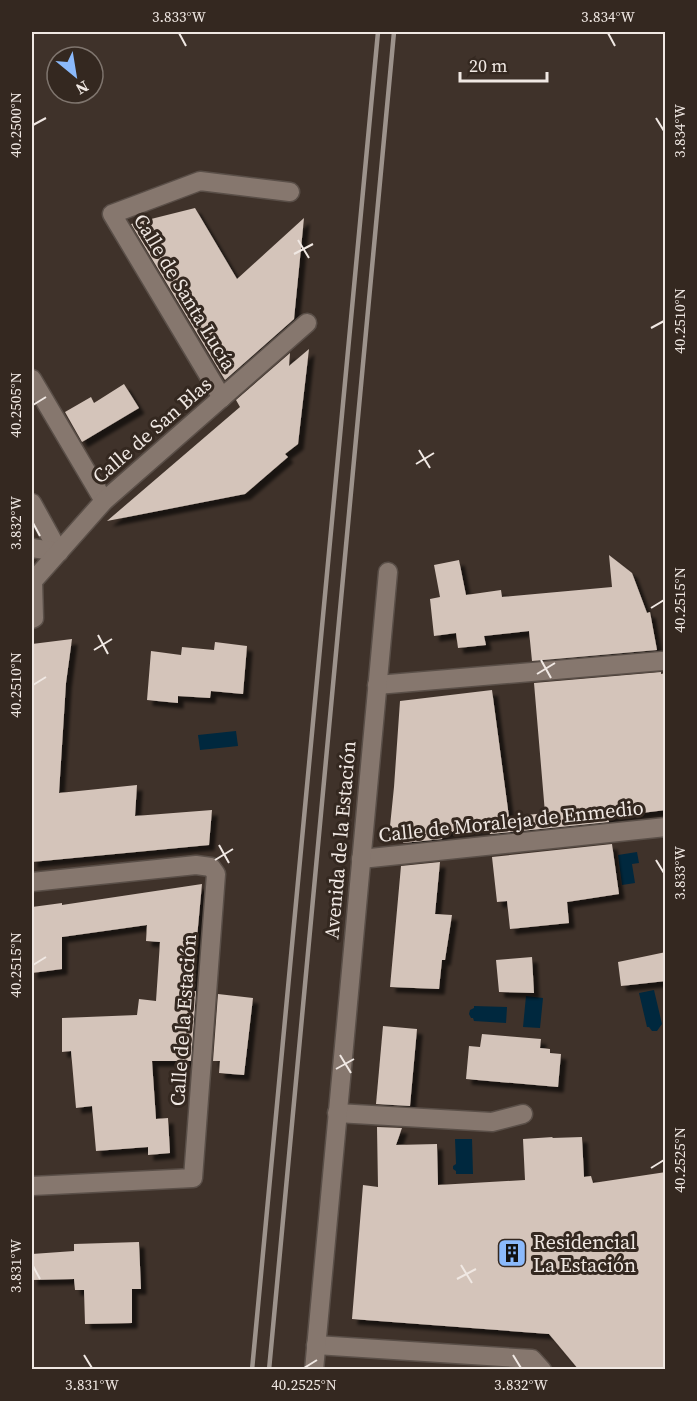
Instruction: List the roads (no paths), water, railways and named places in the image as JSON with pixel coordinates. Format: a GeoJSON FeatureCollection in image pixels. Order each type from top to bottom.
{"type":"FeatureCollection","features":[{"type":"Feature","properties":{"kind":"street","name":"Calle de Santa Lucía"},"geometry":{"type":"LineString","coordinates":[[222,398],[112,214],[200,181],[290,192]]}},
{"type":"Feature","properties":{"kind":"street","name":"Calle de San Blas"},"geometry":{"type":"LineString","coordinates":[[32,619],[34,618],[33,581],[105,501],[307,323]]}},
{"type":"Feature","properties":{"kind":"street"},"geometry":{"type":"LineString","coordinates":[[32,379],[105,501]]}},
{"type":"Feature","properties":{"kind":"street"},"geometry":{"type":"LineString","coordinates":[[32,503],[59,552]]}},
{"type":"Feature","properties":{"kind":"street"},"geometry":{"type":"LineString","coordinates":[[32,548],[59,552]]}},
{"type":"Feature","properties":{"kind":"street","name":"Avenida de la Estación"},"geometry":{"type":"LineString","coordinates":[[314,1370],[387,572]]}},
{"type":"Feature","properties":{"kind":"street"},"geometry":{"type":"LineString","coordinates":[[377,685],[662,661]]}},
{"type":"Feature","properties":{"kind":"street","name":"Calle de Moraleja de Enmedio"},"geometry":{"type":"LineString","coordinates":[[361,859],[666,827]]}},
{"type":"Feature","properties":{"kind":"street","name":"Calle de la Estación"},"geometry":{"type":"LineString","coordinates":[[32,882],[196,865],[211,867],[216,874],[194,1178],[32,1186]]}},
{"type":"Feature","properties":{"kind":"street"},"geometry":{"type":"LineString","coordinates":[[338,1113],[492,1122],[524,1114]]}},
{"type":"Feature","properties":{"kind":"street"},"geometry":{"type":"LineString","coordinates":[[316,1345],[532,1359],[542,1370]]}},
{"type":"Feature","properties":{"kind":"water"},"geometry":{"type":"Polygon","coordinates":[[[236,731],[238,746],[200,750],[198,735],[236,731]]]}},
{"type":"Feature","properties":{"kind":"water"},"geometry":{"type":"Polygon","coordinates":[[[637,852],[639,863],[632,864],[635,883],[622,885],[618,855],[637,852]]]}},
{"type":"Feature","properties":{"kind":"water"},"geometry":{"type":"Polygon","coordinates":[[[654,990],[662,1024],[657,1031],[652,1031],[647,1027],[639,993],[654,990]]]}},
{"type":"Feature","properties":{"kind":"water"},"geometry":{"type":"Polygon","coordinates":[[[526,996],[543,998],[540,1028],[523,1027],[526,996]]]}},
{"type":"Feature","properties":{"kind":"water"},"geometry":{"type":"Polygon","coordinates":[[[474,1006],[507,1007],[506,1023],[474,1021],[469,1014],[474,1006]]]}},
{"type":"Feature","properties":{"kind":"water"},"geometry":{"type":"Polygon","coordinates":[[[455,1139],[472,1139],[473,1174],[456,1174],[453,1169],[456,1164],[455,1139]]]}},
{"type":"Feature","properties":{"kind":"railway"},"geometry":{"type":"LineString","coordinates":[[252,1370],[378,32]]}},
{"type":"Feature","properties":{"kind":"railway"},"geometry":{"type":"LineString","coordinates":[[269,1370],[394,32]]}},
{"type":"Feature","properties":{"kind":"place","name":"Residencial La Estación"},"geometry":{"type":"Point","coordinates":[512,1253]}}]}
